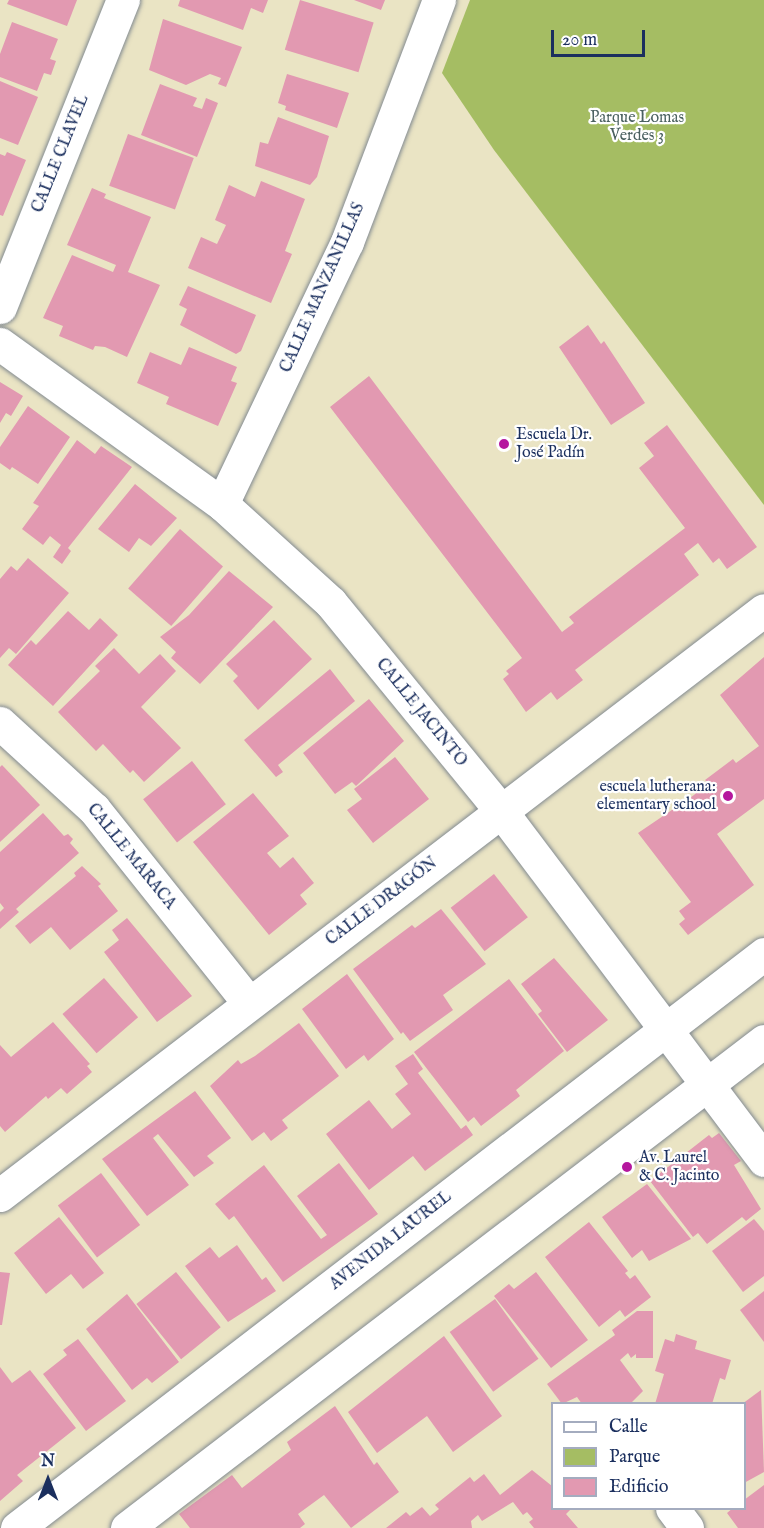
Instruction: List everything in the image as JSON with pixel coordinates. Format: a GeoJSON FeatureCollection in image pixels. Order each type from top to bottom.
{"type":"FeatureCollection","features":[{"type":"Feature","properties":{"kind":"street","name":"CALLE CLAVEL"},"geometry":{"type":"LineString","coordinates":[[0,307],[123,0]]}},
{"type":"Feature","properties":{"kind":"street","name":"CALLE MANZANILLAS"},"geometry":{"type":"LineString","coordinates":[[222,504],[347,242],[439,0]]}},
{"type":"Feature","properties":{"kind":"street","name":"CALLE JACINTO"},"geometry":{"type":"LineString","coordinates":[[0,344],[222,504],[331,603],[501,811],[664,1031],[764,1160]]}},
{"type":"Feature","properties":{"kind":"street","name":"CALLE DRAGÓN"},"geometry":{"type":"LineString","coordinates":[[0,1195],[764,610]]}},
{"type":"Feature","properties":{"kind":"street","name":"CALLE MARACA"},"geometry":{"type":"LineString","coordinates":[[0,723],[94,809],[249,1003]]}},
{"type":"Feature","properties":{"kind":"street","name":"AVENIDA LAUREL"},"geometry":{"type":"LineString","coordinates":[[17,1528],[764,954]]}},
{"type":"Feature","properties":{"kind":"street"},"geometry":{"type":"LineString","coordinates":[[127,1528],[764,1041]]}},
{"type":"Feature","properties":{"kind":"street"},"geometry":{"type":"LineString","coordinates":[[673,1510],[687,1528]]}},
{"type":"Feature","properties":{"kind":"green space","name":"Parque Lomas Verdes 3"},"geometry":{"type":"Polygon","coordinates":[[[470,0],[764,0],[764,505],[494,150],[442,73],[470,0]]]}},
{"type":"Feature","properties":{"kind":"building"},"geometry":{"type":"Polygon","coordinates":[[[9,0],[77,0],[67,26],[7,4],[9,0]]]}},
{"type":"Feature","properties":{"kind":"building"},"geometry":{"type":"Polygon","coordinates":[[[180,0],[268,0],[263,13],[251,8],[243,30],[178,6],[180,0]]]}},
{"type":"Feature","properties":{"kind":"building"},"geometry":{"type":"Polygon","coordinates":[[[300,0],[374,23],[358,72],[285,50],[300,0]]]}},
{"type":"Feature","properties":{"kind":"building"},"geometry":{"type":"Polygon","coordinates":[[[354,0],[385,0],[381,10],[354,0]]]}},
{"type":"Feature","properties":{"kind":"building"},"geometry":{"type":"Polygon","coordinates":[[[163,19],[242,47],[226,87],[218,84],[221,78],[210,74],[186,85],[149,70],[163,19]]]}},
{"type":"Feature","properties":{"kind":"building"},"geometry":{"type":"Polygon","coordinates":[[[12,22],[58,39],[50,59],[56,61],[51,75],[44,73],[37,91],[0,77],[0,54],[12,22]]]}},
{"type":"Feature","properties":{"kind":"building"},"geometry":{"type":"Polygon","coordinates":[[[287,74],[349,93],[337,128],[285,110],[286,106],[278,103],[287,74]]]}},
{"type":"Feature","properties":{"kind":"building"},"geometry":{"type":"Polygon","coordinates":[[[0,81],[38,97],[18,145],[0,138],[0,81]]]}},
{"type":"Feature","properties":{"kind":"building"},"geometry":{"type":"Polygon","coordinates":[[[160,84],[197,98],[193,106],[202,109],[206,98],[218,103],[197,157],[141,135],[160,84]]]}},
{"type":"Feature","properties":{"kind":"building"},"geometry":{"type":"Polygon","coordinates":[[[278,117],[329,136],[317,177],[310,185],[255,166],[260,142],[268,144],[278,117]]]}},
{"type":"Feature","properties":{"kind":"building"},"geometry":{"type":"Polygon","coordinates":[[[128,134],[194,158],[175,210],[109,186],[128,134]]]}},
{"type":"Feature","properties":{"kind":"building"},"geometry":{"type":"Polygon","coordinates":[[[7,152],[26,160],[3,216],[0,215],[0,154],[5,156],[7,152]]]}},
{"type":"Feature","properties":{"kind":"building"},"geometry":{"type":"Polygon","coordinates":[[[261,181],[305,199],[285,251],[292,254],[271,303],[188,268],[201,237],[217,244],[226,225],[215,220],[229,185],[255,197],[261,181]]]}},
{"type":"Feature","properties":{"kind":"building"},"geometry":{"type":"Polygon","coordinates":[[[92,188],[106,194],[104,198],[151,217],[128,272],[160,285],[127,357],[105,347],[95,346],[93,350],[59,336],[63,326],[43,318],[72,255],[113,272],[116,265],[67,245],[92,188]]]}},
{"type":"Feature","properties":{"kind":"building"},"geometry":{"type":"Polygon","coordinates":[[[188,286],[256,315],[241,351],[236,354],[180,325],[187,309],[179,305],[188,286]]]}},
{"type":"Feature","properties":{"kind":"building"},"geometry":{"type":"Polygon","coordinates":[[[588,325],[601,344],[604,341],[645,403],[611,425],[559,347],[588,325]]]}},
{"type":"Feature","properties":{"kind":"building"},"geometry":{"type":"Polygon","coordinates":[[[189,347],[237,367],[231,381],[237,383],[218,426],[166,404],[169,397],[137,383],[150,352],[181,365],[189,347]]]}},
{"type":"Feature","properties":{"kind":"building"},"geometry":{"type":"Polygon","coordinates":[[[369,376],[562,632],[574,623],[569,617],[685,528],[639,468],[654,456],[644,443],[667,425],[757,547],[727,569],[719,558],[713,563],[698,543],[684,554],[699,575],[575,670],[583,680],[557,700],[551,692],[526,712],[503,679],[509,674],[506,671],[522,658],[330,407],[369,376]]]}},
{"type":"Feature","properties":{"kind":"building"},"geometry":{"type":"Polygon","coordinates":[[[0,382],[23,396],[11,416],[6,413],[0,423],[0,382]]]}},
{"type":"Feature","properties":{"kind":"building"},"geometry":{"type":"Polygon","coordinates":[[[28,406],[70,437],[38,484],[12,467],[10,470],[0,463],[0,447],[28,406]]]}},
{"type":"Feature","properties":{"kind":"building"},"geometry":{"type":"Polygon","coordinates":[[[77,440],[95,454],[101,446],[132,467],[68,548],[71,551],[62,564],[53,557],[61,545],[50,536],[43,545],[22,529],[39,506],[33,503],[77,440]]]}},
{"type":"Feature","properties":{"kind":"building"},"geometry":{"type":"Polygon","coordinates":[[[135,484],[177,518],[151,546],[139,538],[129,552],[98,529],[135,484]]]}},
{"type":"Feature","properties":{"kind":"building"},"geometry":{"type":"Polygon","coordinates":[[[180,529],[223,566],[171,626],[128,589],[180,529]]]}},
{"type":"Feature","properties":{"kind":"building"},"geometry":{"type":"Polygon","coordinates":[[[28,558],[69,593],[16,654],[9,648],[0,658],[0,579],[11,566],[17,571],[28,558]]]}},
{"type":"Feature","properties":{"kind":"building"},"geometry":{"type":"Polygon","coordinates":[[[229,571],[273,607],[200,684],[171,658],[176,652],[160,637],[189,615],[229,571]]]}},
{"type":"Feature","properties":{"kind":"building"},"geometry":{"type":"Polygon","coordinates":[[[68,611],[89,630],[100,618],[118,635],[53,706],[8,665],[31,640],[36,645],[68,611]]]}},
{"type":"Feature","properties":{"kind":"building"},"geometry":{"type":"Polygon","coordinates":[[[274,620],[312,659],[258,710],[233,681],[238,676],[226,664],[274,620]]]}},
{"type":"Feature","properties":{"kind":"building"},"geometry":{"type":"Polygon","coordinates":[[[114,648],[139,674],[160,654],[176,671],[141,707],[181,748],[144,782],[133,770],[130,773],[103,744],[96,751],[58,712],[100,671],[95,666],[114,648]]]}},
{"type":"Feature","properties":{"kind":"building","name":"escuela lutherana: elementary school"},"geometry":{"type":"Polygon","coordinates":[[[764,657],[764,799],[717,834],[754,885],[688,935],[679,924],[685,919],[679,911],[691,902],[638,833],[694,795],[707,782],[705,780],[733,759],[736,763],[759,746],[720,695],[764,657]]]}},
{"type":"Feature","properties":{"kind":"building"},"geometry":{"type":"Polygon","coordinates":[[[330,669],[355,701],[278,765],[283,772],[276,777],[244,740],[330,669]]]}},
{"type":"Feature","properties":{"kind":"building"},"geometry":{"type":"Polygon","coordinates":[[[369,699],[404,741],[356,786],[352,782],[335,794],[303,753],[369,699]]]}},
{"type":"Feature","properties":{"kind":"building"},"geometry":{"type":"Polygon","coordinates":[[[395,757],[429,799],[373,843],[347,810],[362,799],[354,789],[395,757]]]}},
{"type":"Feature","properties":{"kind":"building"},"geometry":{"type":"Polygon","coordinates":[[[192,761],[226,804],[177,843],[143,799],[192,761]]]}},
{"type":"Feature","properties":{"kind":"building"},"geometry":{"type":"Polygon","coordinates":[[[2,765],[40,805],[0,842],[0,767],[2,765]]]}},
{"type":"Feature","properties":{"kind":"building"},"geometry":{"type":"Polygon","coordinates":[[[253,793],[289,836],[267,853],[280,868],[293,857],[314,883],[300,895],[307,904],[269,935],[193,842],[253,793]]]}},
{"type":"Feature","properties":{"kind":"building"},"geometry":{"type":"Polygon","coordinates":[[[43,813],[64,836],[68,834],[73,839],[70,843],[79,853],[16,909],[19,912],[0,929],[0,912],[4,908],[0,903],[0,852],[43,813]]]}},
{"type":"Feature","properties":{"kind":"building"},"geometry":{"type":"Polygon","coordinates":[[[82,866],[101,884],[98,886],[118,911],[70,950],[51,927],[30,944],[15,926],[76,876],[74,873],[82,866]]]}},
{"type":"Feature","properties":{"kind":"building"},"geometry":{"type":"Polygon","coordinates":[[[494,874],[528,917],[485,951],[451,908],[494,874]]]}},
{"type":"Feature","properties":{"kind":"building"},"geometry":{"type":"Polygon","coordinates":[[[441,909],[486,964],[443,995],[453,1010],[410,1041],[403,1032],[401,1034],[353,969],[412,925],[415,928],[441,909]]]}},
{"type":"Feature","properties":{"kind":"building"},"geometry":{"type":"Polygon","coordinates":[[[127,918],[192,996],[157,1022],[104,952],[119,940],[112,930],[127,918]]]}},
{"type":"Feature","properties":{"kind":"building"},"geometry":{"type":"Polygon","coordinates":[[[554,958],[608,1020],[567,1052],[538,1014],[542,1011],[521,984],[554,958]]]}},
{"type":"Feature","properties":{"kind":"building"},"geometry":{"type":"Polygon","coordinates":[[[347,974],[394,1039],[368,1061],[364,1055],[346,1069],[302,1009],[347,974]]]}},
{"type":"Feature","properties":{"kind":"building"},"geometry":{"type":"Polygon","coordinates":[[[104,978],[138,1017],[97,1053],[62,1014],[104,978]]]}},
{"type":"Feature","properties":{"kind":"building"},"geometry":{"type":"Polygon","coordinates":[[[509,979],[564,1051],[516,1090],[520,1096],[481,1126],[474,1117],[468,1122],[414,1052],[509,979]]]}},
{"type":"Feature","properties":{"kind":"building"},"geometry":{"type":"Polygon","coordinates":[[[53,1022],[90,1064],[87,1066],[92,1072],[67,1094],[61,1088],[48,1099],[46,1096],[5,1132],[0,1126],[0,1045],[11,1057],[53,1022]]]}},
{"type":"Feature","properties":{"kind":"building"},"geometry":{"type":"Polygon","coordinates":[[[299,1023],[339,1076],[282,1120],[288,1128],[271,1141],[264,1132],[252,1141],[210,1086],[238,1060],[241,1064],[255,1056],[299,1023]]]}},
{"type":"Feature","properties":{"kind":"building"},"geometry":{"type":"Polygon","coordinates":[[[413,1054],[423,1069],[418,1073],[461,1129],[466,1125],[473,1135],[425,1171],[413,1156],[369,1190],[326,1134],[369,1100],[392,1129],[411,1114],[395,1094],[408,1084],[395,1066],[413,1054]]]}},
{"type":"Feature","properties":{"kind":"building"},"geometry":{"type":"Polygon","coordinates":[[[195,1091],[231,1138],[207,1156],[214,1163],[194,1177],[158,1134],[153,1138],[189,1185],[147,1216],[102,1159],[195,1091]]]}},
{"type":"Feature","properties":{"kind":"building"},"geometry":{"type":"Polygon","coordinates":[[[719,1133],[741,1161],[734,1165],[761,1209],[746,1221],[742,1217],[707,1244],[698,1233],[693,1237],[650,1181],[709,1135],[712,1138],[719,1133]]]}},
{"type":"Feature","properties":{"kind":"building"},"geometry":{"type":"Polygon","coordinates":[[[339,1163],[378,1214],[283,1282],[234,1216],[229,1220],[215,1204],[264,1165],[321,1239],[327,1235],[297,1196],[339,1163]]]}},
{"type":"Feature","properties":{"kind":"building"},"geometry":{"type":"Polygon","coordinates":[[[101,1173],[140,1225],[97,1257],[58,1205],[101,1173]]]}},
{"type":"Feature","properties":{"kind":"building"},"geometry":{"type":"Polygon","coordinates":[[[647,1184],[691,1239],[649,1261],[642,1250],[632,1258],[602,1217],[647,1184]]]}},
{"type":"Feature","properties":{"kind":"building"},"geometry":{"type":"Polygon","coordinates":[[[59,1217],[104,1273],[83,1289],[71,1274],[46,1294],[14,1253],[59,1217]]]}},
{"type":"Feature","properties":{"kind":"building"},"geometry":{"type":"Polygon","coordinates":[[[754,1219],[764,1231],[764,1276],[743,1292],[712,1251],[754,1219]]]}},
{"type":"Feature","properties":{"kind":"building"},"geometry":{"type":"Polygon","coordinates":[[[589,1222],[628,1271],[625,1273],[630,1279],[635,1275],[651,1297],[625,1317],[620,1310],[599,1327],[545,1257],[589,1222]]]}},
{"type":"Feature","properties":{"kind":"building"},"geometry":{"type":"Polygon","coordinates":[[[237,1245],[262,1280],[266,1277],[276,1291],[228,1322],[185,1266],[210,1247],[219,1258],[237,1245]]]}},
{"type":"Feature","properties":{"kind":"building"},"geometry":{"type":"Polygon","coordinates":[[[0,1272],[10,1273],[2,1325],[0,1325],[0,1272]]]}},
{"type":"Feature","properties":{"kind":"building"},"geometry":{"type":"Polygon","coordinates":[[[176,1272],[221,1327],[181,1359],[136,1304],[176,1272]]]}},
{"type":"Feature","properties":{"kind":"building"},"geometry":{"type":"Polygon","coordinates":[[[536,1272],[588,1340],[551,1368],[494,1296],[509,1284],[514,1289],[536,1272]]]}},
{"type":"Feature","properties":{"kind":"building"},"geometry":{"type":"Polygon","coordinates":[[[764,1291],[764,1342],[740,1310],[764,1291]]]}},
{"type":"Feature","properties":{"kind":"building"},"geometry":{"type":"Polygon","coordinates":[[[127,1294],[179,1362],[152,1383],[147,1378],[132,1390],[86,1329],[127,1294]]]}},
{"type":"Feature","properties":{"kind":"building"},"geometry":{"type":"Polygon","coordinates":[[[495,1299],[538,1359],[493,1392],[450,1332],[495,1299]]]}},
{"type":"Feature","properties":{"kind":"building"},"geometry":{"type":"Polygon","coordinates":[[[637,1311],[653,1311],[653,1358],[636,1358],[636,1354],[631,1358],[628,1353],[620,1360],[643,1391],[632,1402],[581,1402],[577,1397],[560,1402],[547,1384],[615,1335],[612,1330],[637,1311]]]}},
{"type":"Feature","properties":{"kind":"building"},"geometry":{"type":"Polygon","coordinates":[[[676,1334],[697,1341],[695,1349],[731,1360],[725,1380],[720,1378],[713,1402],[656,1402],[664,1374],[655,1371],[665,1339],[674,1342],[676,1334]]]}},
{"type":"Feature","properties":{"kind":"building"},"geometry":{"type":"Polygon","coordinates":[[[444,1336],[502,1416],[453,1452],[427,1416],[377,1453],[348,1412],[444,1336]]]}},
{"type":"Feature","properties":{"kind":"building"},"geometry":{"type":"Polygon","coordinates":[[[78,1339],[126,1401],[86,1431],[43,1374],[67,1355],[63,1350],[78,1339]]]}},
{"type":"Feature","properties":{"kind":"building"},"geometry":{"type":"Polygon","coordinates":[[[0,1367],[12,1383],[30,1370],[76,1428],[17,1475],[23,1481],[0,1501],[0,1367]]]}},
{"type":"Feature","properties":{"kind":"building"},"geometry":{"type":"Polygon","coordinates":[[[761,1390],[764,1472],[746,1482],[746,1402],[761,1390]]]}},
{"type":"Feature","properties":{"kind":"building"},"geometry":{"type":"Polygon","coordinates":[[[335,1406],[374,1465],[377,1462],[399,1492],[351,1528],[324,1495],[298,1514],[305,1524],[300,1528],[190,1528],[179,1514],[232,1475],[242,1488],[291,1450],[287,1442],[335,1406]]]}},
{"type":"Feature","properties":{"kind":"building"},"geometry":{"type":"Polygon","coordinates":[[[532,1470],[551,1485],[551,1510],[570,1510],[566,1514],[578,1528],[534,1528],[529,1522],[533,1519],[527,1512],[523,1515],[513,1502],[482,1521],[478,1515],[471,1521],[472,1528],[386,1528],[406,1512],[410,1516],[422,1507],[430,1516],[439,1509],[435,1505],[470,1477],[474,1482],[484,1474],[500,1495],[532,1470]]]}},
{"type":"Feature","properties":{"kind":"building"},"geometry":{"type":"Polygon","coordinates":[[[764,1485],[764,1528],[738,1528],[727,1513],[731,1510],[746,1510],[746,1498],[764,1485]]]}},
{"type":"Feature","properties":{"kind":"place","name":"Escuela Dr. José Padín"},"geometry":{"type":"Point","coordinates":[504,444]}},
{"type":"Feature","properties":{"kind":"place","name":"escuela lutherana: elementary school"},"geometry":{"type":"Point","coordinates":[728,796]}},
{"type":"Feature","properties":{"kind":"place","name":"Av. Laurel & C. Jacinto"},"geometry":{"type":"Point","coordinates":[627,1167]}}]}
